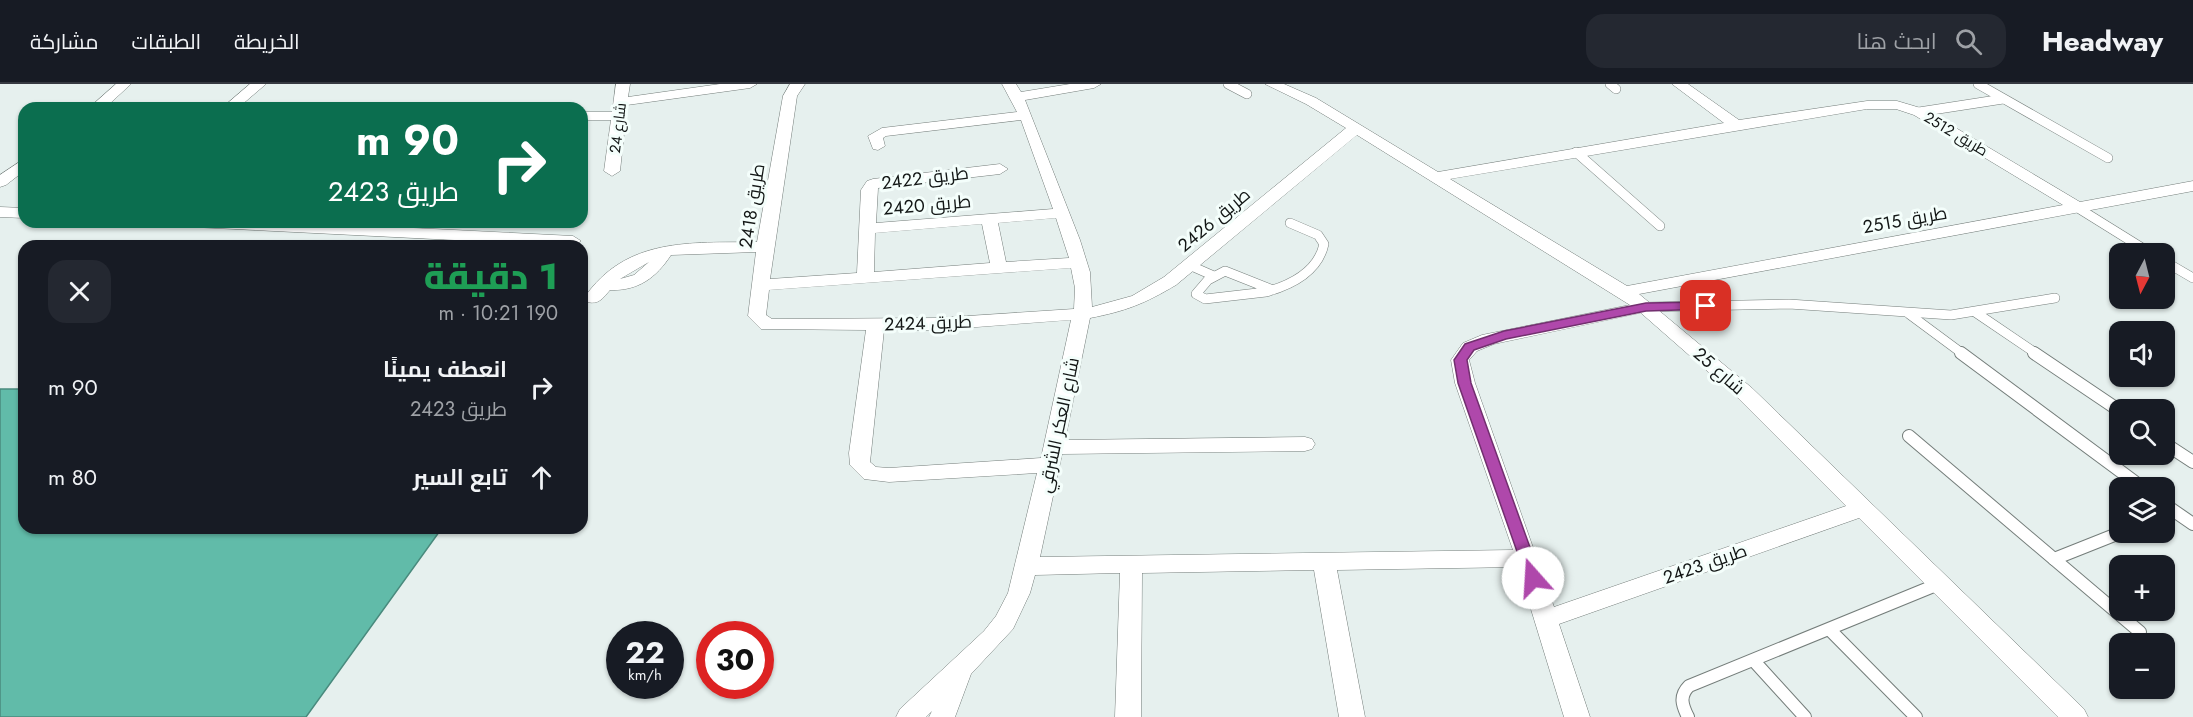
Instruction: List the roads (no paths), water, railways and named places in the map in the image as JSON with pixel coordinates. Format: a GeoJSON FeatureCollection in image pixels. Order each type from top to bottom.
{"type":"FeatureCollection","features":[{"type":"Feature","properties":{"kind":"street"},"geometry":{"type":"LineString","coordinates":[[103,102],[124,84]]}},
{"type":"Feature","properties":{"kind":"street"},"geometry":{"type":"LineString","coordinates":[[236,102],[259,84]]}},
{"type":"Feature","properties":{"kind":"street","name":"شارع 24"},"geometry":{"type":"LineString","coordinates":[[612,171],[623,84]]}},
{"type":"Feature","properties":{"kind":"street","name":"طريق 2418"},"geometry":{"type":"LineString","coordinates":[[774,326],[762,323],[757,316],[765,247],[790,96],[798,84]]}},
{"type":"Feature","properties":{"kind":"street"},"geometry":{"type":"LineString","coordinates":[[1013,90],[1094,84]]}},
{"type":"Feature","properties":{"kind":"street","name":"شارع 25"},"geometry":{"type":"LineString","coordinates":[[1272,84],[1311,101],[1646,307],[1745,393],[2076,717]]}},
{"type":"Feature","properties":{"kind":"street"},"geometry":{"type":"LineString","coordinates":[[1679,84],[1736,125]]}},
{"type":"Feature","properties":{"kind":"street"},"geometry":{"type":"LineString","coordinates":[[588,115],[744,85]]}},
{"type":"Feature","properties":{"kind":"street","name":"شارع العكر الشرقي"},"geometry":{"type":"LineString","coordinates":[[942,717],[962,667],[1005,622],[1019,593],[1052,456],[1082,315],[1084,292],[1078,262],[1026,115],[1013,90]]}},
{"type":"Feature","properties":{"kind":"street","name":"طريق 2512"},"geometry":{"type":"LineString","coordinates":[[1434,177],[1736,125],[1875,104],[1897,105],[1919,112],[2078,208]]}},
{"type":"Feature","properties":{"kind":"street"},"geometry":{"type":"LineString","coordinates":[[878,146],[875,136],[882,132],[1026,115]]}},
{"type":"Feature","properties":{"kind":"street","name":"طريق 2426"},"geometry":{"type":"LineString","coordinates":[[1082,315],[1119,307],[1155,291],[1356,128]]}},
{"type":"Feature","properties":{"kind":"street"},"geometry":{"type":"LineString","coordinates":[[0,182],[18,168]]}},
{"type":"Feature","properties":{"kind":"street","name":"طريق 2422"},"geometry":{"type":"LineString","coordinates":[[864,278],[869,190],[873,184],[1000,169]]}},
{"type":"Feature","properties":{"kind":"street","name":"طريق 2515"},"geometry":{"type":"LineString","coordinates":[[1624,292],[2193,186]]}},
{"type":"Feature","properties":{"kind":"street"},"geometry":{"type":"LineString","coordinates":[[0,212],[18,213]]}},
{"type":"Feature","properties":{"kind":"street","name":"طريق 2420"},"geometry":{"type":"LineString","coordinates":[[868,229],[1062,213]]}},
{"type":"Feature","properties":{"kind":"street","name":"طريق 2420"},"geometry":{"type":"LineString","coordinates":[[989,219],[999,268]]}},
{"type":"Feature","properties":{"kind":"street"},"geometry":{"type":"LineString","coordinates":[[396,228],[559,240]]}},
{"type":"Feature","properties":{"kind":"street"},"geometry":{"type":"LineString","coordinates":[[598,291],[640,279],[653,270],[665,250],[765,247]]}},
{"type":"Feature","properties":{"kind":"street"},"geometry":{"type":"LineString","coordinates":[[761,285],[1078,262]]}},
{"type":"Feature","properties":{"kind":"street"},"geometry":{"type":"LineString","coordinates":[[1577,717],[1527,558],[1465,383],[1460,360],[1470,347],[1488,339],[1646,307]]}},
{"type":"Feature","properties":{"kind":"street","name":"طريق 2424"},"geometry":{"type":"LineString","coordinates":[[774,326],[875,325],[1082,315]]}},
{"type":"Feature","properties":{"kind":"street"},"geometry":{"type":"LineString","coordinates":[[875,325],[875,342],[859,453],[860,465],[871,474],[889,475],[1052,456],[1305,444]]}},
{"type":"Feature","properties":{"kind":"street","name":"طريق 2423"},"geometry":{"type":"LineString","coordinates":[[1546,619],[1863,508]]}},
{"type":"Feature","properties":{"kind":"street"},"geometry":{"type":"LineString","coordinates":[[1026,566],[1527,558]]}},
{"type":"Feature","properties":{"kind":"street"},"geometry":{"type":"LineString","coordinates":[[1324,561],[1352,717]]}},
{"type":"Feature","properties":{"kind":"street"},"geometry":{"type":"LineString","coordinates":[[1128,717],[1131,564]]}},
{"type":"Feature","properties":{"kind":"street"},"geometry":{"type":"LineString","coordinates":[[909,717],[962,667]]}},
{"type":"Feature","properties":{"kind":"lane"},"geometry":{"type":"LineString","coordinates":[[1228,84],[1247,94]]}},
{"type":"Feature","properties":{"kind":"lane"},"geometry":{"type":"LineString","coordinates":[[1978,84],[2108,159]]}},
{"type":"Feature","properties":{"kind":"lane"},"geometry":{"type":"LineString","coordinates":[[1919,112],[2003,99]]}},
{"type":"Feature","properties":{"kind":"lane"},"geometry":{"type":"LineString","coordinates":[[1576,152],[1660,226]]}},
{"type":"Feature","properties":{"kind":"lane","name":"طريق 2512"},"geometry":{"type":"LineString","coordinates":[[2078,208],[2134,243]]}},
{"type":"Feature","properties":{"kind":"lane"},"geometry":{"type":"LineString","coordinates":[[1273,290],[1232,272],[1222,272],[1198,289],[1198,296],[1210,298],[1273,290],[1306,275],[1324,249],[1322,239],[1318,234],[1290,223]]}},
{"type":"Feature","properties":{"kind":"lane"},"geometry":{"type":"LineString","coordinates":[[1189,265],[1214,276]]}},
{"type":"Feature","properties":{"kind":"lane"},"geometry":{"type":"LineString","coordinates":[[2175,267],[2193,278]]}},
{"type":"Feature","properties":{"kind":"lane"},"geometry":{"type":"LineString","coordinates":[[1646,307],[1789,304],[1856,307],[1908,314],[1951,315],[2055,298]]}},
{"type":"Feature","properties":{"kind":"lane"},"geometry":{"type":"LineString","coordinates":[[1975,312],[2109,403]]}},
{"type":"Feature","properties":{"kind":"lane"},"geometry":{"type":"LineString","coordinates":[[1908,314],[2128,477]]}},
{"type":"Feature","properties":{"kind":"lane"},"geometry":{"type":"LineString","coordinates":[[1910,436],[2140,632]]}},
{"type":"Feature","properties":{"kind":"lane"},"geometry":{"type":"LineString","coordinates":[[2175,450],[2193,462]]}},
{"type":"Feature","properties":{"kind":"lane"},"geometry":{"type":"LineString","coordinates":[[2175,516],[2193,524]]}},
{"type":"Feature","properties":{"kind":"lane"},"geometry":{"type":"LineString","coordinates":[[2054,559],[2109,537]]}},
{"type":"Feature","properties":{"kind":"lane"},"geometry":{"type":"LineString","coordinates":[[1688,717],[1681,703],[1682,696],[1689,686],[1941,583]]}},
{"type":"Feature","properties":{"kind":"lane"},"geometry":{"type":"LineString","coordinates":[[1830,630],[1916,717]]}},
{"type":"Feature","properties":{"kind":"lane"},"geometry":{"type":"LineString","coordinates":[[1754,661],[1805,717]]}}]}
